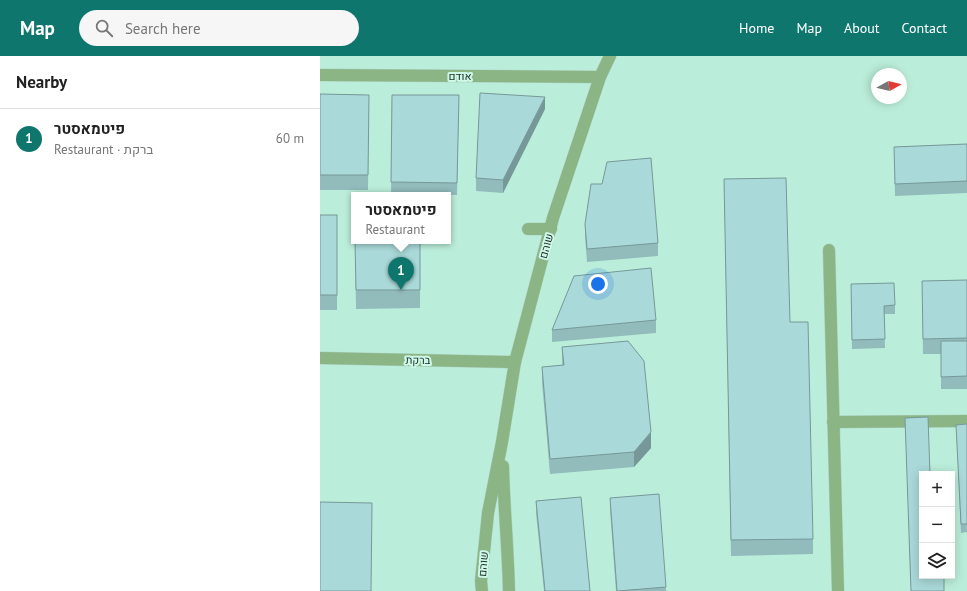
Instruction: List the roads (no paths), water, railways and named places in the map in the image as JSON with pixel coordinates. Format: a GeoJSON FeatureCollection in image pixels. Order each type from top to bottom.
{"type":"FeatureCollection","features":[{"type":"Feature","properties":{"kind":"street","name":"שוהם"},"geometry":{"type":"LineString","coordinates":[[482,591],[481,581],[488,513],[502,442],[515,362],[553,218],[600,77],[610,56]]}},
{"type":"Feature","properties":{"kind":"street","name":"אודם"},"geometry":{"type":"LineString","coordinates":[[320,75],[600,77]]}},
{"type":"Feature","properties":{"kind":"street"},"geometry":{"type":"LineString","coordinates":[[528,229],[551,229]]}},
{"type":"Feature","properties":{"kind":"street"},"geometry":{"type":"LineString","coordinates":[[828,250],[838,591]]}},
{"type":"Feature","properties":{"kind":"street","name":"ברקת"},"geometry":{"type":"LineString","coordinates":[[320,358],[515,362]]}},
{"type":"Feature","properties":{"kind":"street"},"geometry":{"type":"LineString","coordinates":[[833,422],[967,421]]}},
{"type":"Feature","properties":{"kind":"street","name":"שוהם"},"geometry":{"type":"LineString","coordinates":[[502,442],[503,494],[509,591]]}},
{"type":"Feature","properties":{"kind":"place","name":"פיטמאסטר"},"geometry":{"type":"Point","coordinates":[401,290]}}]}
